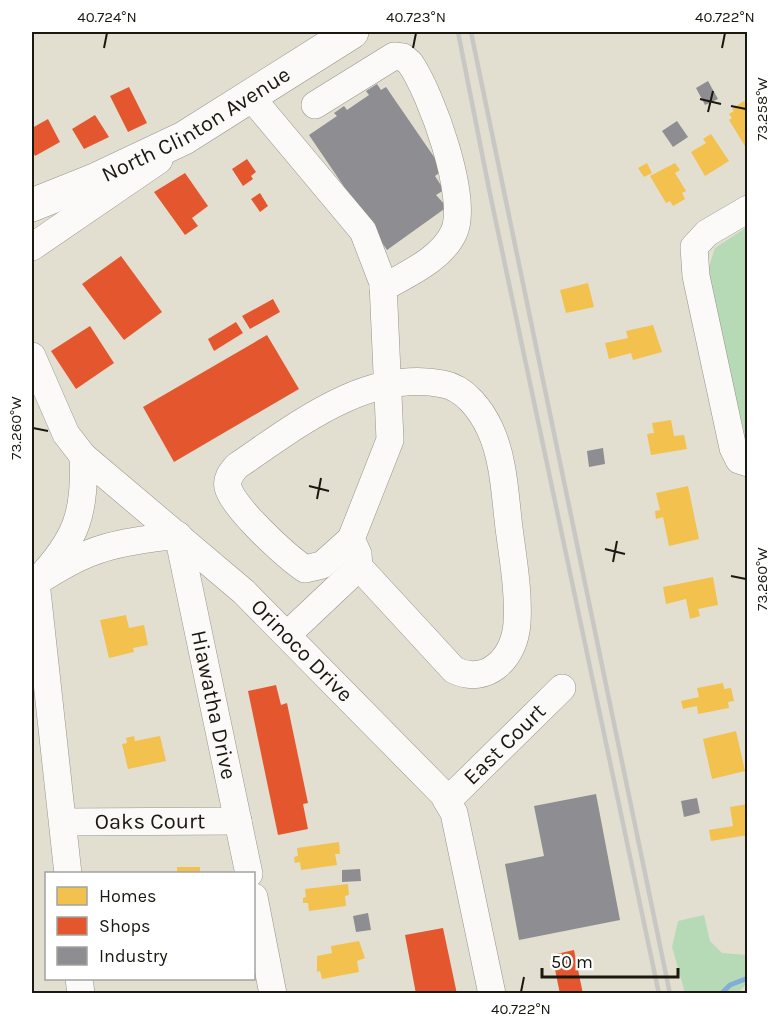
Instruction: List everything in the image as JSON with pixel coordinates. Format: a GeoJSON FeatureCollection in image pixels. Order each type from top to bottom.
{"type":"FeatureCollection","features":[{"type":"Feature","properties":{"kind":"main road","name":"North Clinton Avenue"},"geometry":{"type":"LineString","coordinates":[[32,205],[97,179],[181,139],[352,32]]}},
{"type":"Feature","properties":{"kind":"street"},"geometry":{"type":"LineString","coordinates":[[315,105],[394,56],[403,57],[410,63],[437,113],[459,214],[454,233],[432,259],[383,288]]}},
{"type":"Feature","properties":{"kind":"street"},"geometry":{"type":"LineString","coordinates":[[250,96],[363,231],[383,288],[389,383],[390,440],[351,539],[322,565],[305,569],[234,503],[227,485],[229,477],[237,466],[321,409],[389,383],[444,384],[465,393],[490,429],[501,467],[514,574],[517,625],[508,653],[498,665],[484,675],[467,676],[454,670],[359,567],[358,554],[351,539]]}},
{"type":"Feature","properties":{"kind":"street"},"geometry":{"type":"LineString","coordinates":[[32,247],[151,168],[181,139]]}},
{"type":"Feature","properties":{"kind":"street"},"geometry":{"type":"LineString","coordinates":[[747,209],[706,233],[694,247],[696,276],[733,448],[739,460],[747,463]]}},
{"type":"Feature","properties":{"kind":"street","name":"Orinoco Drive"},"geometry":{"type":"LineString","coordinates":[[32,356],[66,434],[83,456],[244,592],[429,778],[447,801],[454,813],[492,993]]}},
{"type":"Feature","properties":{"kind":"street"},"geometry":{"type":"LineString","coordinates":[[69,872],[34,583],[70,541],[79,519],[85,489],[83,456]]}},
{"type":"Feature","properties":{"kind":"street"},"geometry":{"type":"LineString","coordinates":[[34,583],[66,563],[92,552],[141,540],[178,535]]}},
{"type":"Feature","properties":{"kind":"street","name":"Hiawatha Drive"},"geometry":{"type":"LineString","coordinates":[[178,535],[249,872]]}},
{"type":"Feature","properties":{"kind":"street"},"geometry":{"type":"LineString","coordinates":[[287,635],[359,567]]}},
{"type":"Feature","properties":{"kind":"street","name":"East Court"},"geometry":{"type":"LineString","coordinates":[[447,801],[562,688]]}},
{"type":"Feature","properties":{"kind":"street","name":"Oaks Court"},"geometry":{"type":"LineString","coordinates":[[63,822],[238,821]]}},
{"type":"Feature","properties":{"kind":"street"},"geometry":{"type":"LineString","coordinates":[[255,902],[273,993]]}},
{"type":"Feature","properties":{"kind":"green space"},"geometry":{"type":"Polygon","coordinates":[[[747,227],[747,444],[709,284],[709,267],[715,248],[747,227]]]}},
{"type":"Feature","properties":{"kind":"green space"},"geometry":{"type":"Polygon","coordinates":[[[704,915],[710,941],[722,953],[747,955],[747,983],[738,993],[685,993],[672,947],[678,921],[704,915]]]}},
{"type":"Feature","properties":{"kind":"building: Homes"},"geometry":{"type":"Polygon","coordinates":[[[744,101],[748,106],[748,145],[745,146],[729,120],[732,118],[729,114],[734,111],[732,109],[744,101]]]}},
{"type":"Feature","properties":{"kind":"building: Homes"},"geometry":{"type":"Polygon","coordinates":[[[711,134],[729,161],[705,176],[691,152],[706,143],[703,139],[711,134]]]}},
{"type":"Feature","properties":{"kind":"building: Homes"},"geometry":{"type":"Polygon","coordinates":[[[647,163],[652,173],[644,177],[638,168],[647,163]]]}},
{"type":"Feature","properties":{"kind":"building: Homes"},"geometry":{"type":"Polygon","coordinates":[[[675,163],[680,170],[675,173],[686,191],[682,193],[685,199],[673,206],[670,201],[666,203],[650,176],[675,163]]]}},
{"type":"Feature","properties":{"kind":"building: Homes"},"geometry":{"type":"Polygon","coordinates":[[[588,283],[594,307],[566,313],[560,290],[588,283]]]}},
{"type":"Feature","properties":{"kind":"building: Homes"},"geometry":{"type":"Polygon","coordinates":[[[653,325],[662,352],[633,360],[631,353],[609,359],[605,343],[628,338],[626,331],[653,325]]]}},
{"type":"Feature","properties":{"kind":"building: Homes"},"geometry":{"type":"Polygon","coordinates":[[[671,420],[674,436],[684,435],[687,449],[651,455],[647,434],[654,433],[652,423],[671,420]]]}},
{"type":"Feature","properties":{"kind":"building: Homes"},"geometry":{"type":"Polygon","coordinates":[[[688,486],[699,539],[669,546],[663,517],[656,519],[655,511],[660,510],[656,493],[688,486]]]}},
{"type":"Feature","properties":{"kind":"building: Homes"},"geometry":{"type":"Polygon","coordinates":[[[713,577],[718,605],[698,609],[700,616],[690,619],[686,599],[666,604],[663,587],[713,577]]]}},
{"type":"Feature","properties":{"kind":"building: Homes"},"geometry":{"type":"Polygon","coordinates":[[[126,615],[129,628],[144,625],[148,645],[133,648],[134,652],[109,658],[100,620],[126,615]]]}},
{"type":"Feature","properties":{"kind":"building: Homes"},"geometry":{"type":"Polygon","coordinates":[[[723,683],[724,689],[731,688],[734,701],[728,702],[729,708],[698,714],[697,706],[683,709],[681,701],[699,697],[697,688],[723,683]]]}},
{"type":"Feature","properties":{"kind":"building: Homes"},"geometry":{"type":"Polygon","coordinates":[[[736,731],[745,771],[712,779],[703,739],[736,731]]]}},
{"type":"Feature","properties":{"kind":"building: Homes"},"geometry":{"type":"Polygon","coordinates":[[[134,736],[135,741],[160,736],[166,761],[128,769],[122,744],[127,743],[126,738],[134,736]]]}},
{"type":"Feature","properties":{"kind":"building: Homes"},"geometry":{"type":"Polygon","coordinates":[[[748,804],[748,835],[711,841],[709,830],[733,826],[730,807],[748,804]]]}},
{"type":"Feature","properties":{"kind":"building: Homes"},"geometry":{"type":"Polygon","coordinates":[[[339,842],[340,854],[335,854],[337,865],[301,870],[300,862],[295,863],[294,857],[298,856],[297,848],[339,842]]]}},
{"type":"Feature","properties":{"kind":"building: Homes"},"geometry":{"type":"Polygon","coordinates":[[[177,867],[200,867],[200,872],[177,872],[177,867]]]}},
{"type":"Feature","properties":{"kind":"building: Homes"},"geometry":{"type":"Polygon","coordinates":[[[348,884],[349,895],[345,896],[346,906],[309,911],[308,903],[303,903],[303,898],[306,897],[305,889],[348,884]]]}},
{"type":"Feature","properties":{"kind":"building: Homes"},"geometry":{"type":"Polygon","coordinates":[[[359,941],[365,958],[357,961],[359,972],[322,979],[320,971],[317,972],[317,956],[332,953],[331,946],[359,941]]]}},
{"type":"Feature","properties":{"kind":"building: Shops"},"geometry":{"type":"Polygon","coordinates":[[[129,87],[147,123],[128,132],[110,96],[129,87]]]}},
{"type":"Feature","properties":{"kind":"building: Shops"},"geometry":{"type":"Polygon","coordinates":[[[95,115],[109,137],[84,149],[72,129],[95,115]]]}},
{"type":"Feature","properties":{"kind":"building: Shops"},"geometry":{"type":"Polygon","coordinates":[[[48,119],[60,142],[35,156],[32,149],[32,128],[48,119]]]}},
{"type":"Feature","properties":{"kind":"building: Shops"},"geometry":{"type":"Polygon","coordinates":[[[247,159],[256,172],[251,176],[253,179],[243,186],[232,169],[247,159]]]}},
{"type":"Feature","properties":{"kind":"building: Shops"},"geometry":{"type":"Polygon","coordinates":[[[185,173],[208,206],[192,218],[198,226],[185,235],[154,192],[185,173]]]}},
{"type":"Feature","properties":{"kind":"building: Shops"},"geometry":{"type":"Polygon","coordinates":[[[260,193],[268,206],[260,212],[251,199],[260,193]]]}},
{"type":"Feature","properties":{"kind":"building: Shops"},"geometry":{"type":"Polygon","coordinates":[[[121,256],[162,312],[124,340],[82,284],[121,256]]]}},
{"type":"Feature","properties":{"kind":"building: Shops"},"geometry":{"type":"Polygon","coordinates":[[[273,299],[280,312],[250,329],[242,316],[273,299]]]}},
{"type":"Feature","properties":{"kind":"building: Shops"},"geometry":{"type":"Polygon","coordinates":[[[236,322],[243,333],[214,351],[208,339],[236,322]]]}},
{"type":"Feature","properties":{"kind":"building: Shops"},"geometry":{"type":"Polygon","coordinates":[[[90,326],[114,363],[76,389],[51,351],[90,326]]]}},
{"type":"Feature","properties":{"kind":"building: Shops"},"geometry":{"type":"Polygon","coordinates":[[[267,335],[299,389],[174,462],[143,407],[267,335]]]}},
{"type":"Feature","properties":{"kind":"building: Shops"},"geometry":{"type":"Polygon","coordinates":[[[276,685],[281,705],[287,703],[308,803],[303,804],[308,829],[278,835],[248,691],[276,685]]]}},
{"type":"Feature","properties":{"kind":"building: Shops"},"geometry":{"type":"Polygon","coordinates":[[[443,928],[457,994],[416,994],[405,935],[443,928]]]}},
{"type":"Feature","properties":{"kind":"building: Shops"},"geometry":{"type":"Polygon","coordinates":[[[574,950],[583,994],[560,994],[552,955],[574,950]]]}},
{"type":"Feature","properties":{"kind":"building: Industry"},"geometry":{"type":"Polygon","coordinates":[[[708,81],[718,99],[705,105],[696,88],[708,81]]]}},
{"type":"Feature","properties":{"kind":"building: Industry"},"geometry":{"type":"Polygon","coordinates":[[[377,84],[381,90],[386,87],[443,170],[435,176],[444,190],[436,195],[447,207],[387,250],[309,135],[337,116],[334,113],[344,106],[347,110],[369,95],[366,91],[377,84]]]}},
{"type":"Feature","properties":{"kind":"building: Industry"},"geometry":{"type":"Polygon","coordinates":[[[677,121],[688,137],[673,147],[662,131],[677,121]]]}},
{"type":"Feature","properties":{"kind":"building: Industry"},"geometry":{"type":"Polygon","coordinates":[[[603,448],[605,464],[589,467],[587,451],[603,448]]]}},
{"type":"Feature","properties":{"kind":"building: Industry"},"geometry":{"type":"Polygon","coordinates":[[[596,794],[620,920],[519,940],[505,864],[544,856],[534,806],[596,794]]]}},
{"type":"Feature","properties":{"kind":"building: Industry"},"geometry":{"type":"Polygon","coordinates":[[[697,798],[700,813],[684,817],[681,801],[697,798]]]}},
{"type":"Feature","properties":{"kind":"building: Industry"},"geometry":{"type":"Polygon","coordinates":[[[360,869],[361,881],[342,882],[342,870],[360,869]]]}},
{"type":"Feature","properties":{"kind":"building: Industry"},"geometry":{"type":"Polygon","coordinates":[[[368,913],[371,930],[356,932],[353,916],[368,913]]]}},
{"type":"Feature","properties":{"kind":"waterway"},"geometry":{"type":"LineString","coordinates":[[721,994],[730,985],[748,978]]}},
{"type":"Feature","properties":{"kind":"railway"},"geometry":{"type":"LineString","coordinates":[[458,32],[659,994]]}},
{"type":"Feature","properties":{"kind":"railway"},"geometry":{"type":"LineString","coordinates":[[471,32],[670,994]]}}]}
